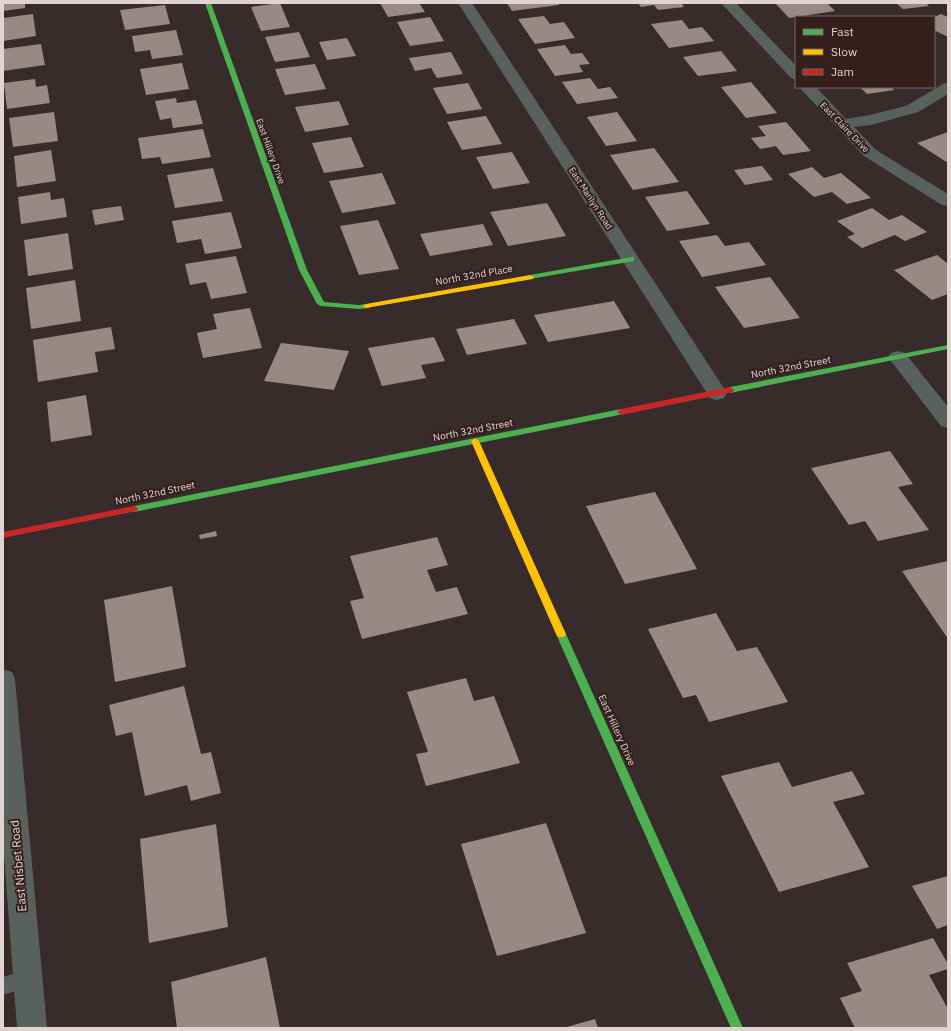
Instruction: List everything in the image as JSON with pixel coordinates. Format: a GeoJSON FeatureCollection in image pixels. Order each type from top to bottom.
{"type":"FeatureCollection","features":[{"type":"Feature","properties":{"kind":"street","name":"East Hillery Drive"},"geometry":{"type":"LineString","coordinates":[[208,3],[303,270],[321,304]]}},
{"type":"Feature","properties":{"kind":"street","name":"East Marilyn Road"},"geometry":{"type":"LineString","coordinates":[[465,3],[717,393]]}},
{"type":"Feature","properties":{"kind":"street"},"geometry":{"type":"LineString","coordinates":[[728,3],[795,74]]}},
{"type":"Feature","properties":{"kind":"street"},"geometry":{"type":"LineString","coordinates":[[842,124],[871,120],[912,109],[948,87]]}},
{"type":"Feature","properties":{"kind":"street","name":"East Claire Drive"},"geometry":{"type":"LineString","coordinates":[[808,88],[870,153],[948,201]]}},
{"type":"Feature","properties":{"kind":"street","name":"North 32nd Place"},"geometry":{"type":"LineString","coordinates":[[321,304],[359,307],[631,258]]}},
{"type":"Feature","properties":{"kind":"street","name":"North 32nd Street"},"geometry":{"type":"LineString","coordinates":[[3,535],[948,347]]}},
{"type":"Feature","properties":{"kind":"street"},"geometry":{"type":"LineString","coordinates":[[898,357],[948,421]]}},
{"type":"Feature","properties":{"kind":"street","name":"East Hillery Drive"},"geometry":{"type":"LineString","coordinates":[[475,441],[737,1028]]}},
{"type":"Feature","properties":{"kind":"street","name":"East Nisbet Road"},"geometry":{"type":"LineString","coordinates":[[3,679],[15,982],[32,1028]]}},
{"type":"Feature","properties":{"kind":"building"},"geometry":{"type":"Polygon","coordinates":[[[3,3],[25,3],[25,8],[3,11],[3,3]]]}},
{"type":"Feature","properties":{"kind":"building"},"geometry":{"type":"Polygon","coordinates":[[[280,3],[290,27],[261,31],[251,7],[280,3]]]}},
{"type":"Feature","properties":{"kind":"building"},"geometry":{"type":"Polygon","coordinates":[[[380,3],[419,3],[425,12],[388,17],[380,3]]]}},
{"type":"Feature","properties":{"kind":"building"},"geometry":{"type":"Polygon","coordinates":[[[507,3],[558,3],[559,5],[512,11],[507,3]]]}},
{"type":"Feature","properties":{"kind":"building"},"geometry":{"type":"Polygon","coordinates":[[[638,3],[681,3],[684,7],[658,10],[654,5],[641,7],[638,3]]]}},
{"type":"Feature","properties":{"kind":"building"},"geometry":{"type":"Polygon","coordinates":[[[775,3],[827,3],[835,11],[795,16],[789,18],[775,3]]]}},
{"type":"Feature","properties":{"kind":"building"},"geometry":{"type":"Polygon","coordinates":[[[896,3],[926,3],[929,6],[903,9],[896,3]]]}},
{"type":"Feature","properties":{"kind":"building"},"geometry":{"type":"Polygon","coordinates":[[[165,5],[170,24],[125,30],[120,10],[165,5]]]}},
{"type":"Feature","properties":{"kind":"building"},"geometry":{"type":"Polygon","coordinates":[[[33,14],[36,36],[3,41],[3,18],[33,14]]]}},
{"type":"Feature","properties":{"kind":"building"},"geometry":{"type":"Polygon","coordinates":[[[941,14],[948,17],[948,37],[935,30],[935,17],[941,14]]]}},
{"type":"Feature","properties":{"kind":"building"},"geometry":{"type":"Polygon","coordinates":[[[544,16],[550,24],[564,22],[575,38],[535,44],[518,19],[544,16]]]}},
{"type":"Feature","properties":{"kind":"building"},"geometry":{"type":"Polygon","coordinates":[[[430,17],[444,41],[410,46],[397,22],[430,17]]]}},
{"type":"Feature","properties":{"kind":"building"},"geometry":{"type":"Polygon","coordinates":[[[682,20],[689,29],[702,27],[714,41],[669,48],[651,24],[682,20]]]}},
{"type":"Feature","properties":{"kind":"building"},"geometry":{"type":"Polygon","coordinates":[[[176,30],[183,55],[152,59],[150,50],[135,52],[132,36],[176,30]]]}},
{"type":"Feature","properties":{"kind":"building"},"geometry":{"type":"Polygon","coordinates":[[[299,32],[310,57],[275,62],[265,37],[299,32]]]}},
{"type":"Feature","properties":{"kind":"building"},"geometry":{"type":"Polygon","coordinates":[[[347,38],[356,56],[327,60],[319,42],[347,38]]]}},
{"type":"Feature","properties":{"kind":"building"},"geometry":{"type":"Polygon","coordinates":[[[41,44],[45,65],[3,71],[3,49],[41,44]]]}},
{"type":"Feature","properties":{"kind":"building"},"geometry":{"type":"Polygon","coordinates":[[[565,45],[571,54],[582,53],[590,64],[579,65],[583,72],[555,76],[537,49],[565,45]]]}},
{"type":"Feature","properties":{"kind":"building"},"geometry":{"type":"Polygon","coordinates":[[[721,51],[737,71],[698,76],[683,57],[721,51]]]}},
{"type":"Feature","properties":{"kind":"building"},"geometry":{"type":"Polygon","coordinates":[[[451,52],[463,74],[437,78],[431,68],[415,71],[409,58],[451,52]]]}},
{"type":"Feature","properties":{"kind":"building"},"geometry":{"type":"Polygon","coordinates":[[[182,63],[189,89],[146,95],[140,69],[182,63]]]}},
{"type":"Feature","properties":{"kind":"building"},"geometry":{"type":"Polygon","coordinates":[[[315,64],[326,89],[285,95],[275,69],[315,64]]]}},
{"type":"Feature","properties":{"kind":"building"},"geometry":{"type":"Polygon","coordinates":[[[590,78],[598,89],[610,87],[618,98],[577,104],[562,82],[590,78]]]}},
{"type":"Feature","properties":{"kind":"building"},"geometry":{"type":"Polygon","coordinates":[[[35,79],[36,87],[47,85],[50,103],[7,109],[4,83],[35,79]]]}},
{"type":"Feature","properties":{"kind":"building"},"geometry":{"type":"Polygon","coordinates":[[[751,82],[777,113],[746,118],[721,87],[751,82]]]}},
{"type":"Feature","properties":{"kind":"building"},"geometry":{"type":"Polygon","coordinates":[[[468,83],[482,109],[447,114],[433,88],[468,83]]]}},
{"type":"Feature","properties":{"kind":"building"},"geometry":{"type":"Polygon","coordinates":[[[861,88],[893,88],[894,90],[867,94],[861,88]]]}},
{"type":"Feature","properties":{"kind":"building"},"geometry":{"type":"Polygon","coordinates":[[[176,98],[177,103],[196,100],[203,124],[173,128],[171,118],[160,120],[155,101],[176,98]]]}},
{"type":"Feature","properties":{"kind":"building"},"geometry":{"type":"Polygon","coordinates":[[[339,101],[349,125],[305,132],[295,107],[339,101]]]}},
{"type":"Feature","properties":{"kind":"building"},"geometry":{"type":"Polygon","coordinates":[[[54,112],[58,141],[13,147],[9,118],[54,112]]]}},
{"type":"Feature","properties":{"kind":"building"},"geometry":{"type":"Polygon","coordinates":[[[617,112],[637,141],[606,146],[587,117],[617,112]]]}},
{"type":"Feature","properties":{"kind":"building"},"geometry":{"type":"Polygon","coordinates":[[[486,116],[502,144],[462,150],[447,122],[486,116]]]}},
{"type":"Feature","properties":{"kind":"building"},"geometry":{"type":"Polygon","coordinates":[[[786,122],[811,151],[783,155],[776,146],[760,149],[751,138],[766,136],[758,126],[786,122]]]}},
{"type":"Feature","properties":{"kind":"building"},"geometry":{"type":"Polygon","coordinates":[[[203,129],[211,157],[162,164],[160,157],[142,159],[138,138],[203,129]]]}},
{"type":"Feature","properties":{"kind":"building"},"geometry":{"type":"Polygon","coordinates":[[[948,132],[948,163],[917,143],[948,132]]]}},
{"type":"Feature","properties":{"kind":"building"},"geometry":{"type":"Polygon","coordinates":[[[351,137],[364,167],[324,173],[312,143],[351,137]]]}},
{"type":"Feature","properties":{"kind":"building"},"geometry":{"type":"Polygon","coordinates":[[[654,148],[679,182],[633,190],[610,155],[654,148]]]}},
{"type":"Feature","properties":{"kind":"building"},"geometry":{"type":"Polygon","coordinates":[[[51,150],[56,181],[17,187],[14,156],[51,150]]]}},
{"type":"Feature","properties":{"kind":"building"},"geometry":{"type":"Polygon","coordinates":[[[512,152],[530,183],[493,189],[476,157],[512,152]]]}},
{"type":"Feature","properties":{"kind":"building"},"geometry":{"type":"Polygon","coordinates":[[[762,166],[773,180],[745,185],[734,170],[762,166]]]}},
{"type":"Feature","properties":{"kind":"building"},"geometry":{"type":"Polygon","coordinates":[[[812,167],[824,178],[841,173],[871,198],[847,204],[832,192],[814,197],[788,174],[812,167]]]}},
{"type":"Feature","properties":{"kind":"building"},"geometry":{"type":"Polygon","coordinates":[[[213,168],[223,201],[175,208],[167,175],[213,168]]]}},
{"type":"Feature","properties":{"kind":"building"},"geometry":{"type":"Polygon","coordinates":[[[382,173],[396,204],[342,213],[329,181],[382,173]]]}},
{"type":"Feature","properties":{"kind":"building"},"geometry":{"type":"Polygon","coordinates":[[[687,191],[710,224],[667,231],[645,197],[687,191]]]}},
{"type":"Feature","properties":{"kind":"building"},"geometry":{"type":"Polygon","coordinates":[[[50,192],[51,200],[64,198],[67,217],[21,224],[18,197],[50,192]]]}},
{"type":"Feature","properties":{"kind":"building"},"geometry":{"type":"Polygon","coordinates":[[[547,203],[566,236],[508,246],[490,212],[547,203]]]}},
{"type":"Feature","properties":{"kind":"building"},"geometry":{"type":"Polygon","coordinates":[[[121,206],[124,220],[95,225],[92,210],[121,206]]]}},
{"type":"Feature","properties":{"kind":"building"},"geometry":{"type":"Polygon","coordinates":[[[872,208],[889,220],[902,215],[927,232],[905,241],[895,235],[862,248],[847,237],[855,234],[837,221],[872,208]]]}},
{"type":"Feature","properties":{"kind":"building"},"geometry":{"type":"Polygon","coordinates":[[[231,212],[242,248],[205,254],[201,239],[177,243],[172,221],[231,212]]]}},
{"type":"Feature","properties":{"kind":"building"},"geometry":{"type":"Polygon","coordinates":[[[378,220],[399,269],[359,275],[340,226],[378,220]]]}},
{"type":"Feature","properties":{"kind":"building"},"geometry":{"type":"Polygon","coordinates":[[[483,224],[493,245],[430,256],[420,234],[483,224]]]}},
{"type":"Feature","properties":{"kind":"building"},"geometry":{"type":"Polygon","coordinates":[[[68,233],[73,269],[28,276],[24,240],[68,233]]]}},
{"type":"Feature","properties":{"kind":"building"},"geometry":{"type":"Polygon","coordinates":[[[717,235],[725,246],[749,242],[766,265],[702,277],[679,241],[717,235]]]}},
{"type":"Feature","properties":{"kind":"building"},"geometry":{"type":"Polygon","coordinates":[[[937,255],[948,264],[948,294],[932,300],[894,270],[937,255]]]}},
{"type":"Feature","properties":{"kind":"building"},"geometry":{"type":"Polygon","coordinates":[[[236,256],[247,293],[211,299],[206,282],[190,285],[185,264],[236,256]]]}},
{"type":"Feature","properties":{"kind":"building"},"geometry":{"type":"Polygon","coordinates":[[[770,277],[800,318],[744,328],[715,287],[770,277]]]}},
{"type":"Feature","properties":{"kind":"building"},"geometry":{"type":"Polygon","coordinates":[[[75,280],[81,321],[31,329],[26,288],[75,280]]]}},
{"type":"Feature","properties":{"kind":"building"},"geometry":{"type":"Polygon","coordinates":[[[614,301],[630,328],[548,342],[534,315],[614,301]]]}},
{"type":"Feature","properties":{"kind":"building"},"geometry":{"type":"Polygon","coordinates":[[[250,308],[262,348],[203,358],[197,333],[217,329],[213,314],[250,308]]]}},
{"type":"Feature","properties":{"kind":"building"},"geometry":{"type":"Polygon","coordinates":[[[514,319],[527,344],[467,355],[456,329],[514,319]]]}},
{"type":"Feature","properties":{"kind":"building"},"geometry":{"type":"Polygon","coordinates":[[[111,327],[115,349],[95,352],[98,372],[38,382],[33,340],[111,327]]]}},
{"type":"Feature","properties":{"kind":"building"},"geometry":{"type":"Polygon","coordinates":[[[434,337],[445,361],[421,365],[426,378],[382,386],[368,348],[434,337]]]}},
{"type":"Feature","properties":{"kind":"building"},"geometry":{"type":"Polygon","coordinates":[[[281,343],[349,351],[334,390],[264,381],[281,343]]]}},
{"type":"Feature","properties":{"kind":"building"},"geometry":{"type":"Polygon","coordinates":[[[86,395],[92,435],[51,442],[47,402],[86,395]]]}},
{"type":"Feature","properties":{"kind":"building"},"geometry":{"type":"Polygon","coordinates":[[[890,451],[913,484],[898,487],[929,530],[878,541],[865,521],[849,525],[811,468],[890,451]]]}},
{"type":"Feature","properties":{"kind":"building"},"geometry":{"type":"Polygon","coordinates":[[[655,492],[697,569],[625,584],[586,506],[655,492]]]}},
{"type":"Feature","properties":{"kind":"building"},"geometry":{"type":"Polygon","coordinates":[[[216,531],[217,536],[200,539],[199,535],[216,531]]]}},
{"type":"Feature","properties":{"kind":"building"},"geometry":{"type":"Polygon","coordinates":[[[437,537],[448,565],[427,570],[436,592],[457,587],[468,614],[362,639],[350,601],[364,598],[350,556],[437,537]]]}},
{"type":"Feature","properties":{"kind":"building"},"geometry":{"type":"Polygon","coordinates":[[[948,561],[948,639],[902,571],[948,561]]]}},
{"type":"Feature","properties":{"kind":"building"},"geometry":{"type":"Polygon","coordinates":[[[172,586],[186,667],[115,682],[104,600],[172,586]]]}},
{"type":"Feature","properties":{"kind":"building"},"geometry":{"type":"Polygon","coordinates":[[[716,613],[737,651],[757,647],[788,702],[709,722],[696,695],[683,698],[648,629],[716,613]]]}},
{"type":"Feature","properties":{"kind":"building"},"geometry":{"type":"Polygon","coordinates":[[[466,678],[474,701],[494,696],[520,763],[426,786],[416,754],[428,752],[407,692],[466,678]]]}},
{"type":"Feature","properties":{"kind":"building"},"geometry":{"type":"Polygon","coordinates":[[[184,686],[201,754],[211,752],[221,793],[191,801],[187,785],[145,796],[132,732],[116,736],[109,705],[184,686]]]}},
{"type":"Feature","properties":{"kind":"building"},"geometry":{"type":"Polygon","coordinates":[[[779,762],[792,787],[852,771],[865,794],[833,802],[869,867],[779,892],[721,776],[779,762]]]}},
{"type":"Feature","properties":{"kind":"building"},"geometry":{"type":"Polygon","coordinates":[[[546,823],[586,933],[497,956],[461,844],[546,823]]]}},
{"type":"Feature","properties":{"kind":"building"},"geometry":{"type":"Polygon","coordinates":[[[216,824],[228,927],[149,943],[140,839],[216,824]]]}},
{"type":"Feature","properties":{"kind":"building"},"geometry":{"type":"Polygon","coordinates":[[[948,876],[948,925],[937,929],[912,886],[948,876]]]}},
{"type":"Feature","properties":{"kind":"building"},"geometry":{"type":"Polygon","coordinates":[[[933,938],[948,964],[948,969],[929,975],[948,1009],[948,1028],[855,1028],[840,998],[862,991],[847,963],[933,938]]]}},
{"type":"Feature","properties":{"kind":"building"},"geometry":{"type":"Polygon","coordinates":[[[266,957],[280,1028],[177,1028],[171,982],[266,957]]]}},
{"type":"Feature","properties":{"kind":"building"},"geometry":{"type":"Polygon","coordinates":[[[595,1019],[598,1028],[563,1028],[595,1019]]]}},
{"type":"Feature","properties":{"kind":"traffic: fast"},"geometry":{"type":"LineString","coordinates":[[208,3],[303,270],[321,304],[359,307],[366,306]]}},
{"type":"Feature","properties":{"kind":"traffic: fast"},"geometry":{"type":"LineString","coordinates":[[530,277],[631,259]]}},
{"type":"Feature","properties":{"kind":"traffic: fast"},"geometry":{"type":"LineString","coordinates":[[730,390],[948,347]]}},
{"type":"Feature","properties":{"kind":"traffic: fast"},"geometry":{"type":"LineString","coordinates":[[134,509],[621,412]]}},
{"type":"Feature","properties":{"kind":"traffic: fast"},"geometry":{"type":"LineString","coordinates":[[561,634],[737,1028]]}},
{"type":"Feature","properties":{"kind":"traffic: slow"},"geometry":{"type":"LineString","coordinates":[[366,306],[530,277]]}},
{"type":"Feature","properties":{"kind":"traffic: slow"},"geometry":{"type":"LineString","coordinates":[[475,441],[561,634]]}},
{"type":"Feature","properties":{"kind":"traffic: jam"},"geometry":{"type":"LineString","coordinates":[[621,412],[730,390]]}},
{"type":"Feature","properties":{"kind":"traffic: jam"},"geometry":{"type":"LineString","coordinates":[[3,535],[134,509]]}}]}
